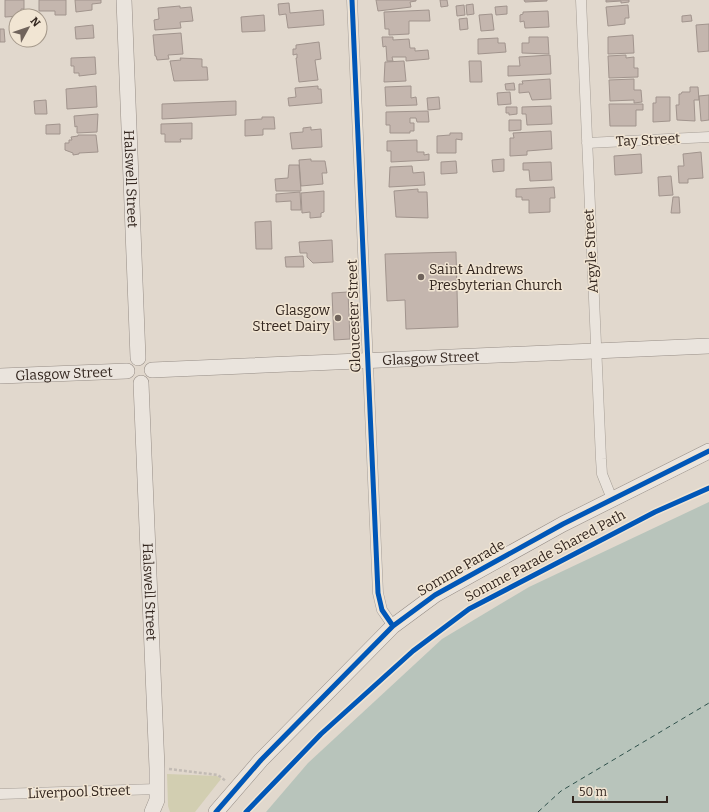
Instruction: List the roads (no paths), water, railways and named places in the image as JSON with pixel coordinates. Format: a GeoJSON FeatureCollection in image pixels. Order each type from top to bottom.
{"type":"FeatureCollection","features":[{"type":"Feature","properties":{"kind":"main road","name":"Halswell Street"},"geometry":{"type":"LineString","coordinates":[[124,0],[138,358]]}},
{"type":"Feature","properties":{"kind":"main road","name":"Glasgow Street"},"geometry":{"type":"LineString","coordinates":[[152,370],[709,346]]}},
{"type":"Feature","properties":{"kind":"main road"},"geometry":{"type":"LineString","coordinates":[[138,358],[146,359],[152,366],[150,377],[141,383]]}},
{"type":"Feature","properties":{"kind":"main road","name":"Glasgow Street"},"geometry":{"type":"LineString","coordinates":[[127,371],[131,361],[138,358]]}},
{"type":"Feature","properties":{"kind":"main road","name":"Glasgow Street"},"geometry":{"type":"LineString","coordinates":[[0,376],[127,371]]}},
{"type":"Feature","properties":{"kind":"main road","name":"Glasgow Street"},"geometry":{"type":"LineString","coordinates":[[127,371],[133,381],[141,383]]}},
{"type":"Feature","properties":{"kind":"main road","name":"Halswell Street"},"geometry":{"type":"LineString","coordinates":[[141,383],[157,768],[157,803]]}},
{"type":"Feature","properties":{"kind":"main road","name":"Somme Parade"},"geometry":{"type":"LineString","coordinates":[[216,812],[235,789],[393,626],[435,594],[612,499],[709,451]]}},
{"type":"Feature","properties":{"kind":"street","name":"Gloucester Street"},"geometry":{"type":"LineString","coordinates":[[352,0],[378,593],[382,610],[393,626]]}},
{"type":"Feature","properties":{"kind":"street","name":"Argyle Street"},"geometry":{"type":"LineString","coordinates":[[581,0],[602,474],[612,499]]}},
{"type":"Feature","properties":{"kind":"street","name":"Tay Street"},"geometry":{"type":"LineString","coordinates":[[587,143],[709,137]]}},
{"type":"Feature","properties":{"kind":"street","name":"Liverpool Street"},"geometry":{"type":"LineString","coordinates":[[0,794],[157,803]]}},
{"type":"Feature","properties":{"kind":"place","name":"Saint Andrews Presbyterian Church"},"geometry":{"type":"Point","coordinates":[421,277]}},
{"type":"Feature","properties":{"kind":"place","name":"Glasgow Street Dairy"},"geometry":{"type":"Point","coordinates":[338,318]}}]}
